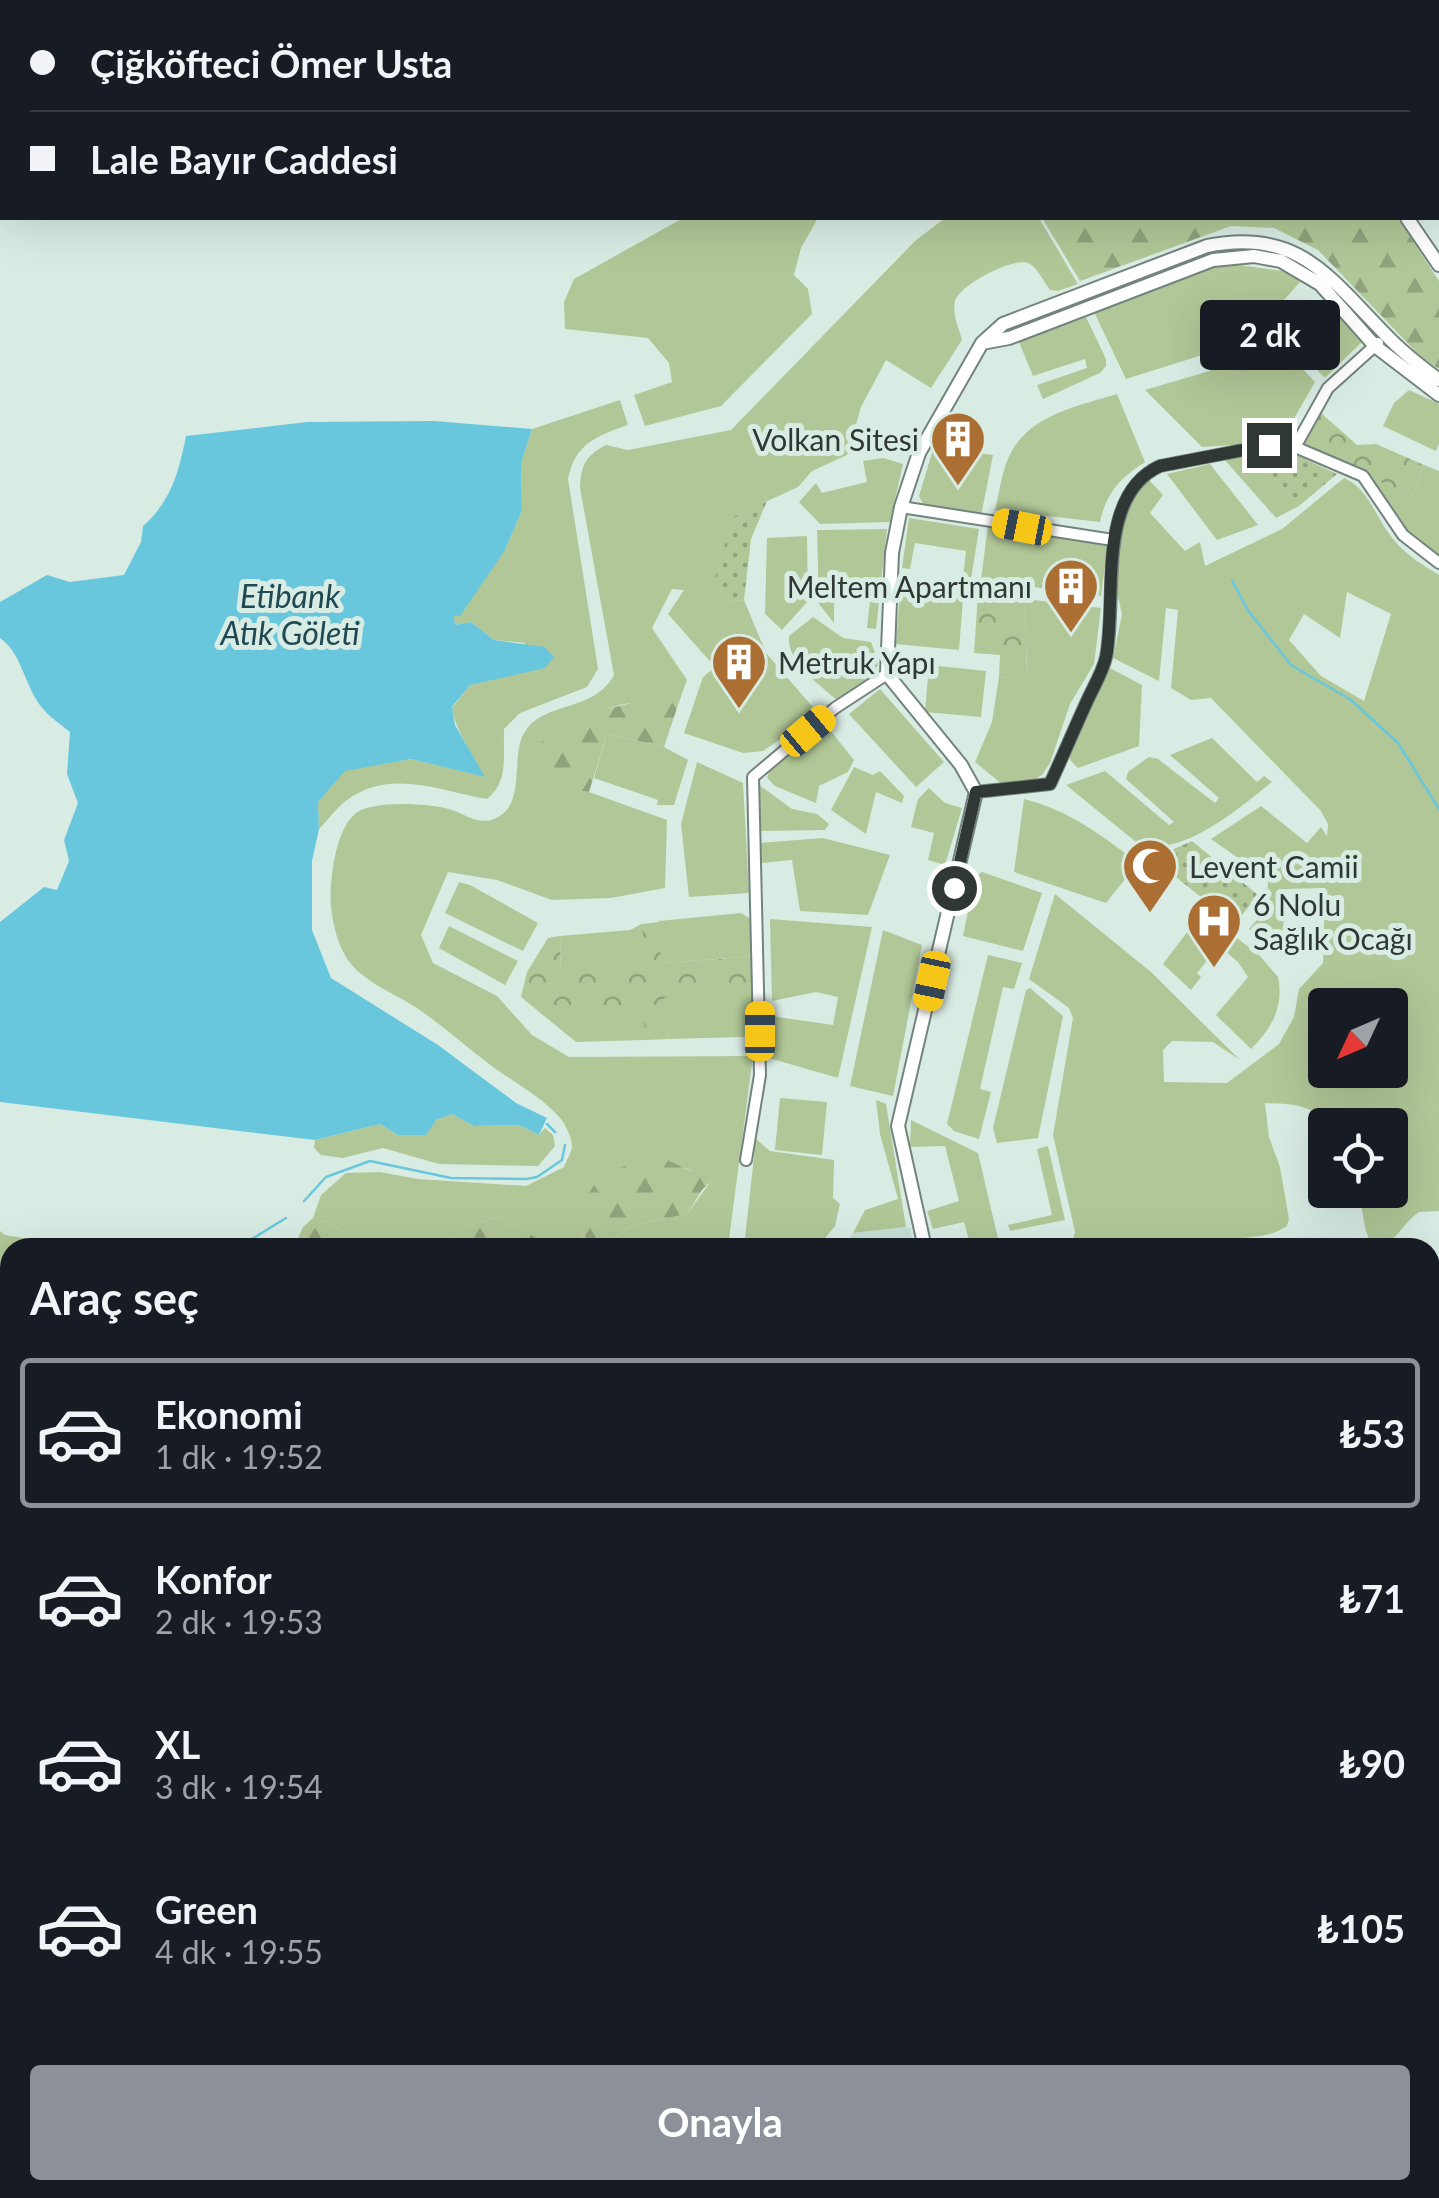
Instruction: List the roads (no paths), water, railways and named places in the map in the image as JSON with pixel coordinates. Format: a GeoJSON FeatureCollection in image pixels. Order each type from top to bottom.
{"type":"FeatureCollection","features":[{"type":"Feature","properties":{"kind":"street"},"geometry":{"type":"LineString","coordinates":[[1409,220],[1439,265]]}},
{"type":"Feature","properties":{"kind":"street"},"geometry":{"type":"LineString","coordinates":[[923,1238],[898,1126],[976,792],[961,765],[887,674],[892,553],[901,508],[919,453],[982,344],[1003,324],[1207,246],[1234,240],[1276,245],[1321,267],[1386,336],[1439,380]]}},
{"type":"Feature","properties":{"kind":"street"},"geometry":{"type":"LineString","coordinates":[[982,344],[1009,338],[1212,260],[1254,256],[1281,261],[1320,284],[1375,346],[1439,395]]}},
{"type":"Feature","properties":{"kind":"street"},"geometry":{"type":"LineString","coordinates":[[1295,447],[1328,388],[1386,336]]}},
{"type":"Feature","properties":{"kind":"street"},"geometry":{"type":"LineString","coordinates":[[976,792],[1050,784],[1105,660],[1112,602],[1113,540],[1128,496],[1149,471],[1269,445],[1295,447],[1362,476],[1403,534],[1439,562]]}},
{"type":"Feature","properties":{"kind":"street"},"geometry":{"type":"LineString","coordinates":[[901,508],[1113,540]]}},
{"type":"Feature","properties":{"kind":"street"},"geometry":{"type":"LineString","coordinates":[[746,1160],[760,1074],[753,778],[835,708],[887,674]]}},
{"type":"Feature","properties":{"kind":"water","name":"Etibank Atık Göleti"},"geometry":{"type":"Polygon","coordinates":[[[434,421],[532,429],[521,463],[522,510],[505,550],[460,616],[454,615],[455,625],[471,622],[494,640],[545,647],[554,657],[545,668],[470,685],[452,707],[455,725],[485,777],[411,759],[345,771],[318,802],[319,829],[312,861],[312,930],[331,978],[438,1045],[516,1103],[547,1118],[539,1135],[519,1125],[474,1126],[452,1114],[436,1120],[426,1135],[398,1135],[380,1124],[315,1140],[0,1102],[0,922],[44,887],[57,890],[69,861],[64,840],[78,803],[67,774],[70,732],[38,702],[14,653],[0,638],[0,602],[47,575],[70,582],[124,575],[141,542],[143,526],[161,507],[172,485],[186,436],[307,422],[434,421]]]}},
{"type":"Feature","properties":{"kind":"waterway"},"geometry":{"type":"LineString","coordinates":[[1232,580],[1247,609],[1291,665],[1351,700],[1398,743],[1439,809]]}},
{"type":"Feature","properties":{"kind":"waterway"},"geometry":{"type":"LineString","coordinates":[[547,1124],[555,1132]]}},
{"type":"Feature","properties":{"kind":"waterway"},"geometry":{"type":"LineString","coordinates":[[304,1201],[326,1177],[370,1161],[451,1178],[537,1177],[562,1160],[565,1145]]}},
{"type":"Feature","properties":{"kind":"waterway"},"geometry":{"type":"LineString","coordinates":[[253,1238],[286,1218]]}},
{"type":"Feature","properties":{"kind":"place","name":"Volkan Sitesi"},"geometry":{"type":"Point","coordinates":[958,488]}},
{"type":"Feature","properties":{"kind":"place","name":"Meltem Apartmanı"},"geometry":{"type":"Point","coordinates":[1071,635]}},
{"type":"Feature","properties":{"kind":"place","name":"Metruk Yapı"},"geometry":{"type":"Point","coordinates":[739,711]}},
{"type":"Feature","properties":{"kind":"place","name":"Levent Camii"},"geometry":{"type":"Point","coordinates":[1150,915]}},
{"type":"Feature","properties":{"kind":"place","name":"6 Nolu Sağlık Ocağı"},"geometry":{"type":"Point","coordinates":[1214,970]}}]}
